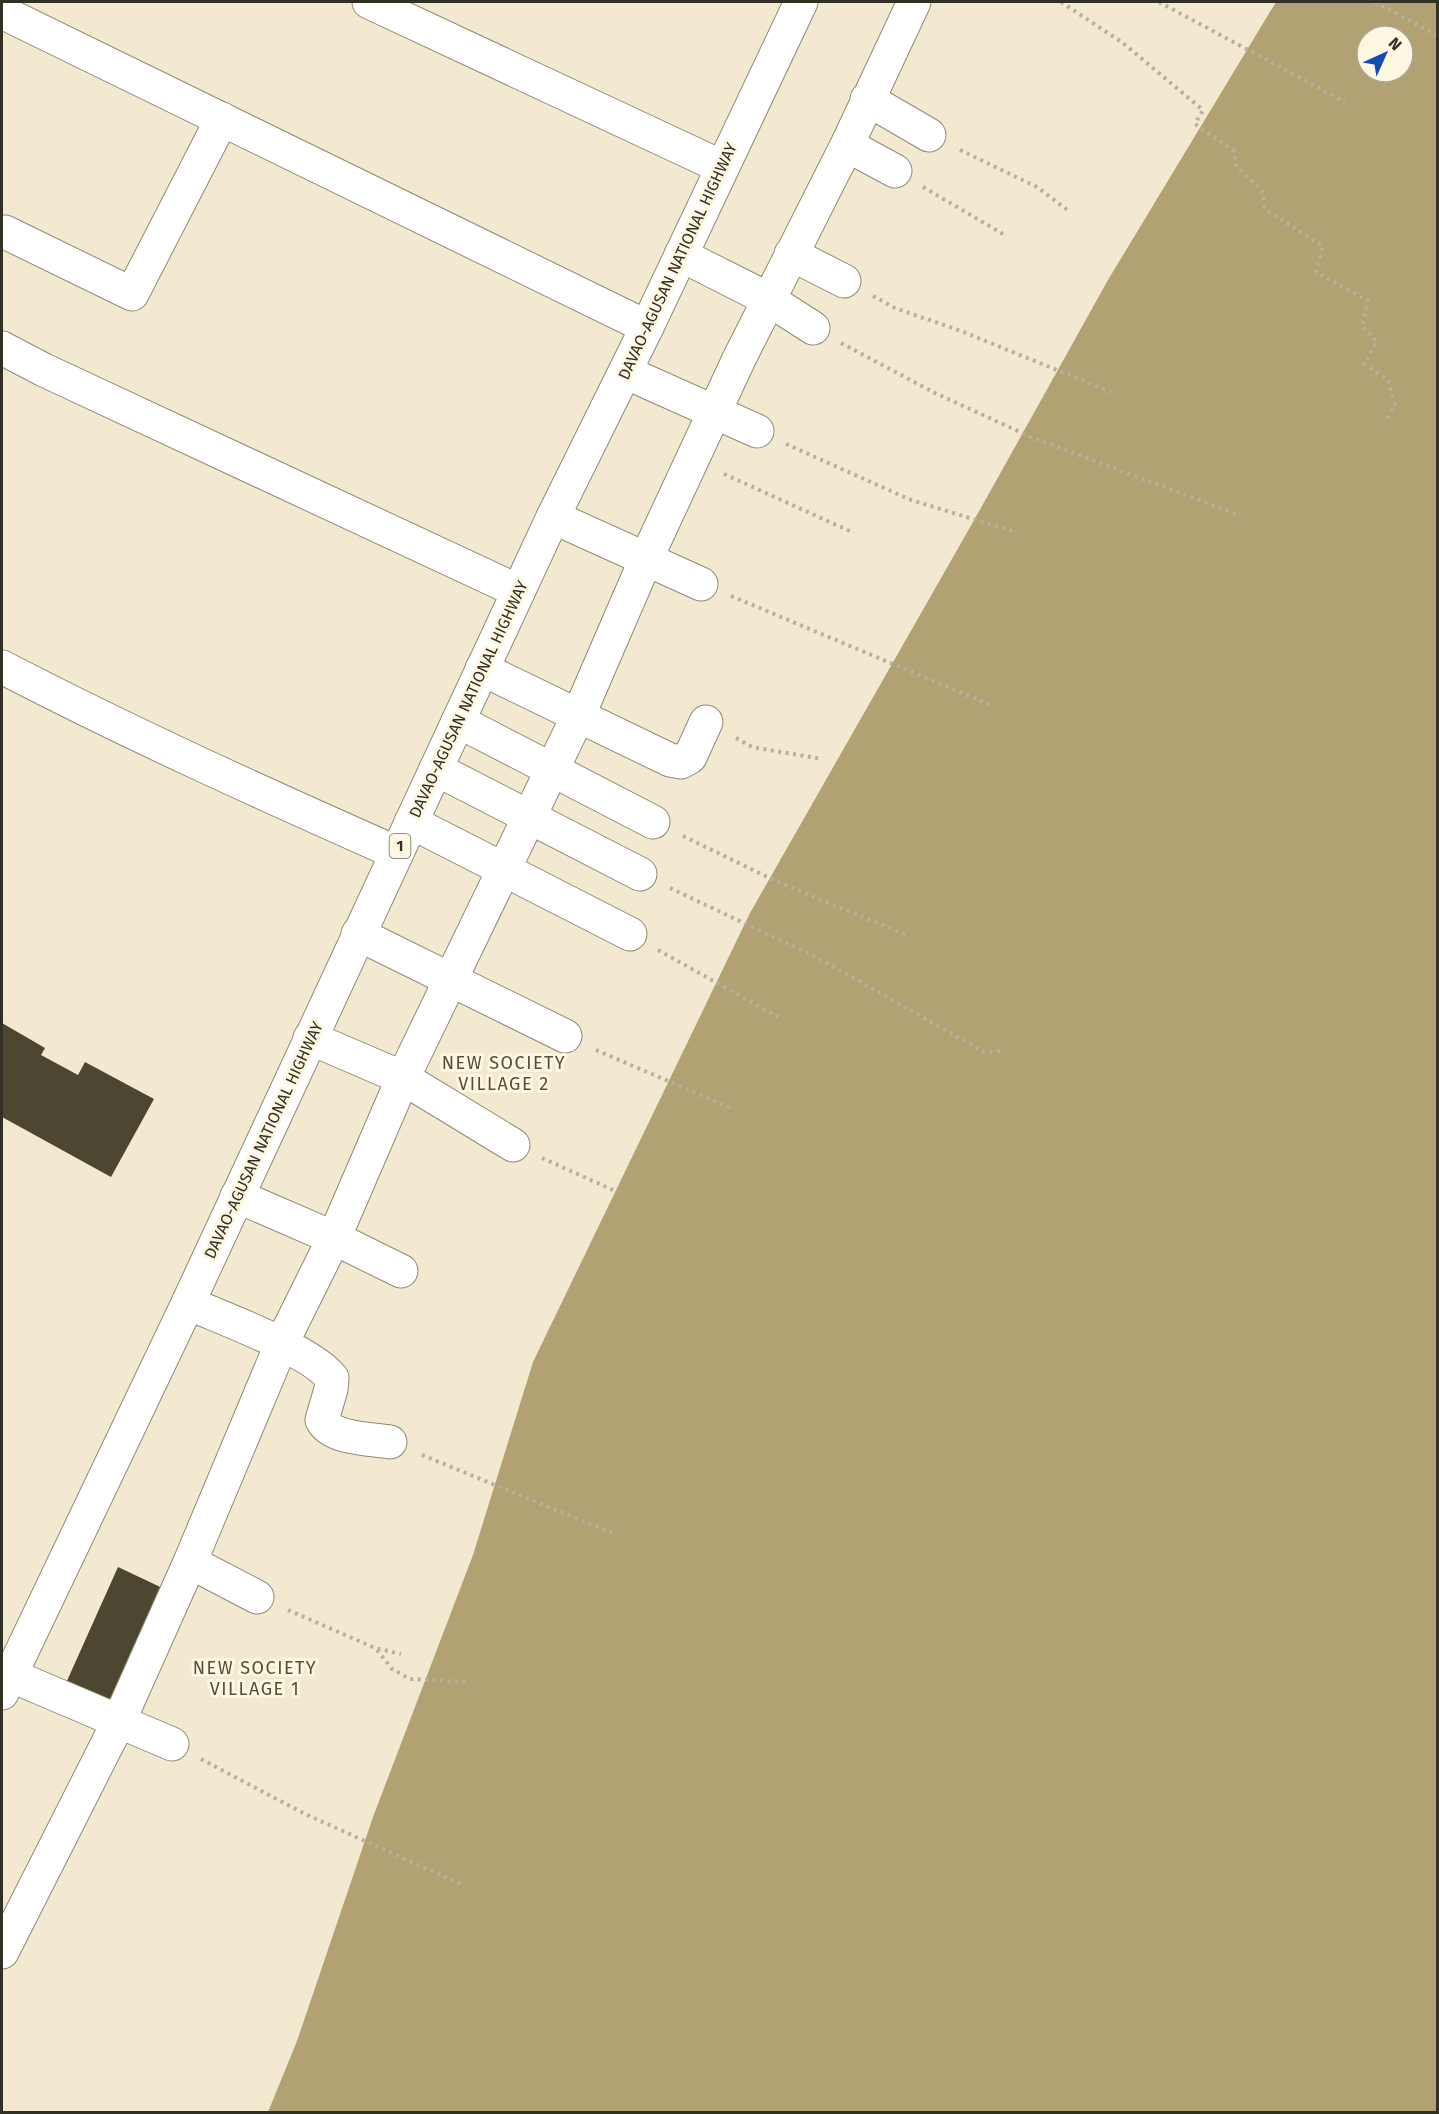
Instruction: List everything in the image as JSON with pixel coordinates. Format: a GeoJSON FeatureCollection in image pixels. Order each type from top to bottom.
{"type":"FeatureCollection","features":[{"type":"Feature","properties":{"kind":"main road"},"geometry":{"type":"LineString","coordinates":[[369,2],[722,167]]}},
{"type":"Feature","properties":{"kind":"main road","name":"DAVAO-AGUSAN NATIONAL HIGHWAY"},"geometry":{"type":"LineString","coordinates":[[6,1684],[188,1303],[518,591],[647,327],[801,2]]}},
{"type":"Feature","properties":{"kind":"main road"},"geometry":{"type":"LineString","coordinates":[[2,1952],[119,1721],[190,1562],[281,1345],[334,1238],[404,1078],[579,714],[691,460],[768,299],[847,145],[914,2]]}},
{"type":"Feature","properties":{"kind":"main road"},"geometry":{"type":"LineString","coordinates":[[2,12],[647,327]]}},
{"type":"Feature","properties":{"kind":"main road"},"geometry":{"type":"LineString","coordinates":[[867,99],[928,135]]}},
{"type":"Feature","properties":{"kind":"main road"},"geometry":{"type":"LineString","coordinates":[[5,232],[132,294],[222,118]]}},
{"type":"Feature","properties":{"kind":"main road"},"geometry":{"type":"LineString","coordinates":[[847,145],[895,171]]}},
{"type":"Feature","properties":{"kind":"main road"},"geometry":{"type":"LineString","coordinates":[[791,254],[844,281]]}},
{"type":"Feature","properties":{"kind":"main road"},"geometry":{"type":"LineString","coordinates":[[681,255],[768,299],[813,328]]}},
{"type":"Feature","properties":{"kind":"main road"},"geometry":{"type":"LineString","coordinates":[[2,348],[518,591]]}},
{"type":"Feature","properties":{"kind":"main road"},"geometry":{"type":"LineString","coordinates":[[625,372],[757,431]]}},
{"type":"Feature","properties":{"kind":"main road"},"geometry":{"type":"LineString","coordinates":[[553,517],[701,584]]}},
{"type":"Feature","properties":{"kind":"main road"},"geometry":{"type":"LineString","coordinates":[[2,667],[79,707],[219,774],[397,853]]}},
{"type":"Feature","properties":{"kind":"main road"},"geometry":{"type":"LineString","coordinates":[[482,669],[670,760],[681,762],[690,757],[706,722]]}},
{"type":"Feature","properties":{"kind":"main road"},"geometry":{"type":"LineString","coordinates":[[458,721],[653,822]]}},
{"type":"Feature","properties":{"kind":"main road"},"geometry":{"type":"LineString","coordinates":[[436,769],[640,874]]}},
{"type":"Feature","properties":{"kind":"main road"},"geometry":{"type":"LineString","coordinates":[[411,822],[630,934]]}},
{"type":"Feature","properties":{"kind":"main road"},"geometry":{"type":"LineString","coordinates":[[358,934],[565,1036]]}},
{"type":"Feature","properties":{"kind":"main road"},"geometry":{"type":"LineString","coordinates":[[310,1038],[404,1078],[513,1145]]}},
{"type":"Feature","properties":{"kind":"main road"},"geometry":{"type":"LineString","coordinates":[[237,1196],[334,1238],[401,1271]]}},
{"type":"Feature","properties":{"kind":"main road"},"geometry":{"type":"LineString","coordinates":[[188,1303],[316,1363],[332,1378],[332,1389],[322,1420],[330,1431],[390,1442]]}},
{"type":"Feature","properties":{"kind":"main road"},"geometry":{"type":"LineString","coordinates":[[190,1562],[257,1597]]}},
{"type":"Feature","properties":{"kind":"main road"},"geometry":{"type":"LineString","coordinates":[[6,1684],[119,1721],[172,1744]]}},
{"type":"Feature","properties":{"kind":"path"},"geometry":{"type":"LineString","coordinates":[[1061,2],[1123,43],[1203,110],[1195,124],[1234,151],[1236,166],[1262,191],[1265,209],[1323,246],[1316,272],[1368,301],[1362,327],[1377,341],[1364,364],[1388,380],[1395,404],[1386,421]]}},
{"type":"Feature","properties":{"kind":"path"},"geometry":{"type":"LineString","coordinates":[[1159,2],[1345,102]]}},
{"type":"Feature","properties":{"kind":"path"},"geometry":{"type":"LineString","coordinates":[[1375,2],[1437,36]]}},
{"type":"Feature","properties":{"kind":"path"},"geometry":{"type":"LineString","coordinates":[[928,135],[1037,187],[1069,211]]}},
{"type":"Feature","properties":{"kind":"path"},"geometry":{"type":"LineString","coordinates":[[895,171],[1003,234]]}},
{"type":"Feature","properties":{"kind":"path"},"geometry":{"type":"LineString","coordinates":[[844,281],[895,308],[961,331],[1111,392]]}},
{"type":"Feature","properties":{"kind":"path"},"geometry":{"type":"LineString","coordinates":[[813,328],[934,393],[1031,437],[1236,514]]}},
{"type":"Feature","properties":{"kind":"path"},"geometry":{"type":"LineString","coordinates":[[757,431],[911,500],[1011,531]]}},
{"type":"Feature","properties":{"kind":"path"},"geometry":{"type":"LineString","coordinates":[[713,470],[855,533]]}},
{"type":"Feature","properties":{"kind":"path"},"geometry":{"type":"LineString","coordinates":[[701,584],[993,706]]}},
{"type":"Feature","properties":{"kind":"path"},"geometry":{"type":"LineString","coordinates":[[706,722],[752,747],[822,759]]}},
{"type":"Feature","properties":{"kind":"path"},"geometry":{"type":"LineString","coordinates":[[653,822],[780,883],[907,935]]}},
{"type":"Feature","properties":{"kind":"path"},"geometry":{"type":"LineString","coordinates":[[640,874],[820,959],[984,1052],[1004,1051]]}},
{"type":"Feature","properties":{"kind":"path"},"geometry":{"type":"LineString","coordinates":[[630,934],[780,1018]]}},
{"type":"Feature","properties":{"kind":"path"},"geometry":{"type":"LineString","coordinates":[[565,1036],[733,1109]]}},
{"type":"Feature","properties":{"kind":"path"},"geometry":{"type":"LineString","coordinates":[[513,1145],[613,1190]]}},
{"type":"Feature","properties":{"kind":"path"},"geometry":{"type":"LineString","coordinates":[[390,1442],[612,1533]]}},
{"type":"Feature","properties":{"kind":"path"},"geometry":{"type":"LineString","coordinates":[[257,1597],[375,1648],[401,1654]]}},
{"type":"Feature","properties":{"kind":"path"},"geometry":{"type":"LineString","coordinates":[[375,1648],[392,1669],[410,1679],[466,1682]]}},
{"type":"Feature","properties":{"kind":"path"},"geometry":{"type":"LineString","coordinates":[[172,1744],[305,1814],[465,1886]]}},
{"type":"Feature","properties":{"kind":"shaded area"},"geometry":{"type":"Polygon","coordinates":[[[1276,2],[1437,2],[1437,2112],[268,2112],[297,2041],[373,1817],[473,1555],[533,1362],[750,913],[1108,280],[1276,2]]]}},
{"type":"Feature","properties":{"kind":"building"},"geometry":{"type":"Polygon","coordinates":[[[2,1023],[45,1048],[41,1055],[78,1075],[85,1062],[154,1099],[111,1177],[2,1117],[2,1023]]]}},
{"type":"Feature","properties":{"kind":"building"},"geometry":{"type":"Polygon","coordinates":[[[118,1567],[173,1593],[117,1717],[62,1692],[118,1567]]]}},
{"type":"Feature","properties":{"kind":"district","name":"NEW SOCIETY VILLAGE 2"},"geometry":{"type":"Point","coordinates":[504,1073]}},
{"type":"Feature","properties":{"kind":"district","name":"NEW SOCIETY VILLAGE 1"},"geometry":{"type":"Point","coordinates":[255,1678]}}]}
